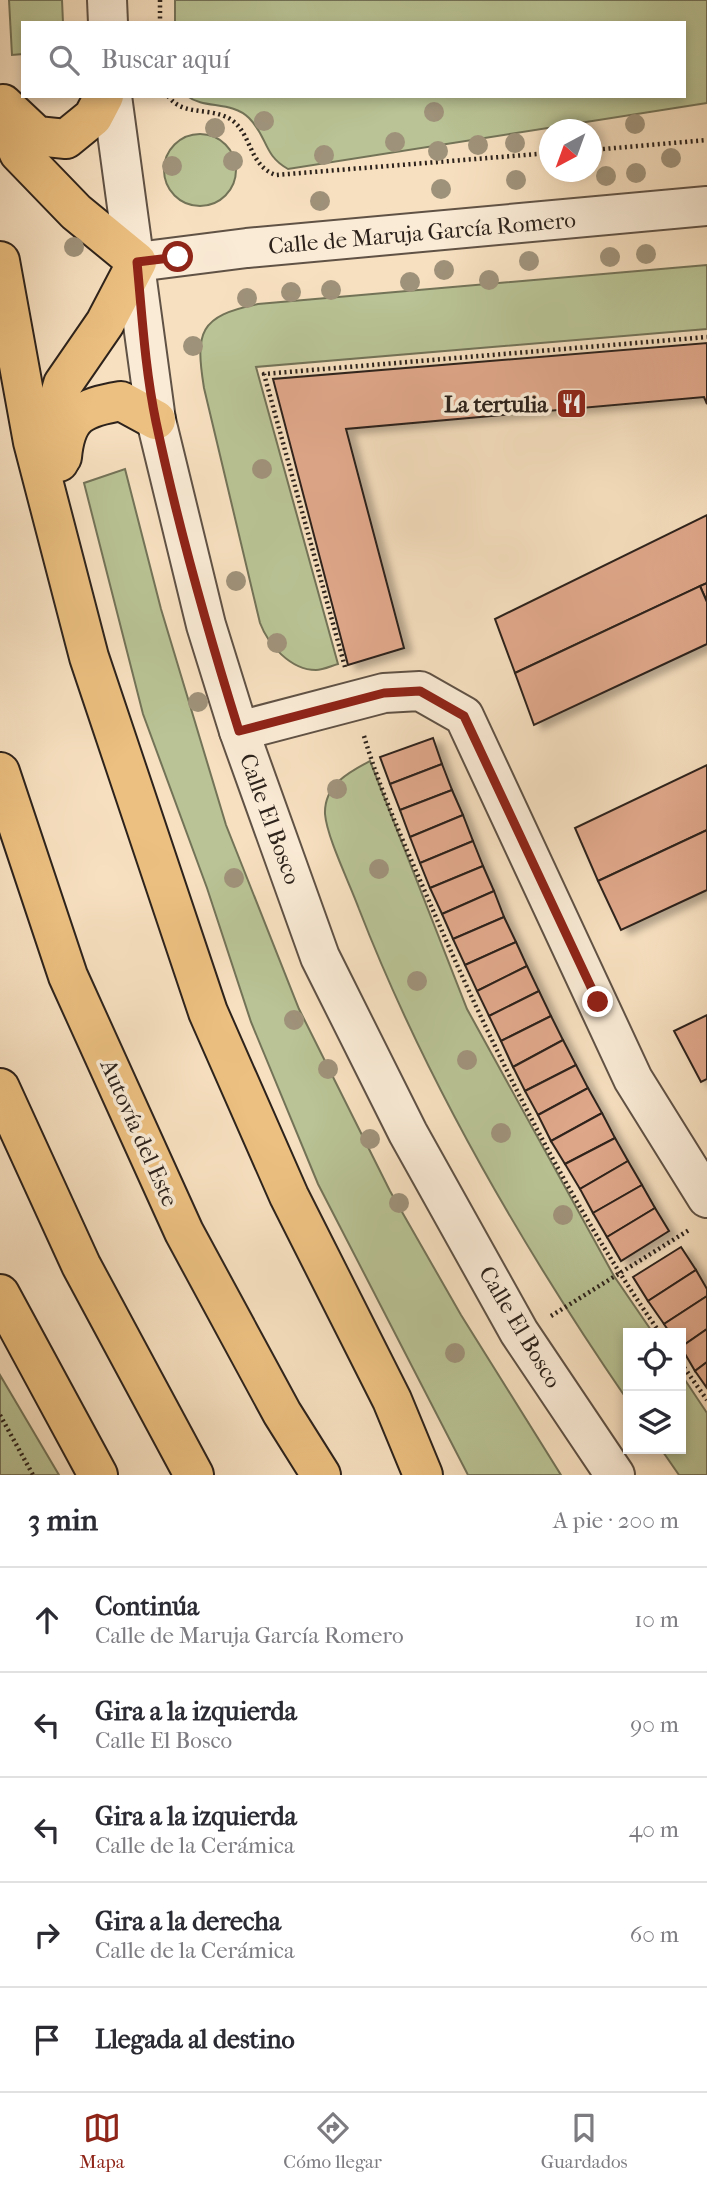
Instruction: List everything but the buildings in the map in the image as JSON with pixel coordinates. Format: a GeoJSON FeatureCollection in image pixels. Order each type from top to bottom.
{"type":"FeatureCollection","features":[{"type":"Feature","properties":{"kind":"highway"},"geometry":{"type":"LineString","coordinates":[[0,102],[37,136],[66,139],[93,117],[103,98]]}},
{"type":"Feature","properties":{"kind":"highway"},"geometry":{"type":"LineString","coordinates":[[0,113],[19,153],[76,212],[137,262],[105,323],[63,384],[52,422],[87,588],[89,657]]}},
{"type":"Feature","properties":{"kind":"highway"},"geometry":{"type":"LineString","coordinates":[[0,261],[33,442],[89,657],[208,1012],[289,1196],[392,1400],[424,1475]]}},
{"type":"Feature","properties":{"kind":"highway"},"geometry":{"type":"LineString","coordinates":[[60,470],[64,439],[69,425],[86,409],[121,401],[156,420]]}},
{"type":"Feature","properties":{"kind":"highway","name":"Autovía del Este"},"geometry":{"type":"LineString","coordinates":[[0,772],[68,976],[178,1219],[282,1413],[321,1475]]}},
{"type":"Feature","properties":{"kind":"highway"},"geometry":{"type":"LineString","coordinates":[[0,1088],[81,1265],[194,1475]]}},
{"type":"Feature","properties":{"kind":"highway"},"geometry":{"type":"LineString","coordinates":[[0,1294],[98,1475]]}},
{"type":"Feature","properties":{"kind":"highway"},"geometry":{"type":"LineString","coordinates":[[392,1400],[438,1475]]}},
{"type":"Feature","properties":{"kind":"street"},"geometry":{"type":"LineString","coordinates":[[107,0],[108,21]]}},
{"type":"Feature","properties":{"kind":"street","name":"Calle El Bosco"},"geometry":{"type":"LineString","coordinates":[[113,98],[156,420],[206,625],[239,731],[320,957],[408,1133],[519,1332],[615,1475]]}},
{"type":"Feature","properties":{"kind":"street","name":"Calle de Maruja García Romero"},"geometry":{"type":"LineString","coordinates":[[137,262],[261,247],[707,206]]}},
{"type":"Feature","properties":{"kind":"street"},"geometry":{"type":"LineString","coordinates":[[239,731],[384,693],[420,691],[464,716],[633,1079],[702,1212]]}},
{"type":"Feature","properties":{"kind":"path"},"geometry":{"type":"LineString","coordinates":[[160,0],[160,21]]}},
{"type":"Feature","properties":{"kind":"path"},"geometry":{"type":"LineString","coordinates":[[170,98],[184,109],[226,116],[246,135],[252,157],[264,171],[276,175],[539,154]]}},
{"type":"Feature","properties":{"kind":"path"},"geometry":{"type":"LineString","coordinates":[[602,149],[707,140]]}},
{"type":"Feature","properties":{"kind":"path"},"geometry":{"type":"LineString","coordinates":[[657,1328],[620,1273],[517,1089],[473,1004],[369,752],[264,374],[707,337]]}},
{"type":"Feature","properties":{"kind":"path"},"geometry":{"type":"LineString","coordinates":[[519,1332],[565,1308],[620,1273],[702,1212]]}},
{"type":"Feature","properties":{"kind":"path"},"geometry":{"type":"LineString","coordinates":[[686,1370],[707,1401]]}},
{"type":"Feature","properties":{"kind":"path"},"geometry":{"type":"LineString","coordinates":[[0,1415],[33,1475]]}},
{"type":"Feature","properties":{"kind":"green space"},"geometry":{"type":"Polygon","coordinates":[[[9,0],[62,0],[63,21],[21,21],[21,54],[12,55],[9,0]]]}},
{"type":"Feature","properties":{"kind":"green space"},"geometry":{"type":"Polygon","coordinates":[[[175,0],[707,0],[707,103],[602,120],[539,119],[539,129],[288,169],[274,158],[249,118],[235,109],[201,103],[190,98],[686,98],[686,21],[175,21],[175,0]]]}},
{"type":"Feature","properties":{"kind":"green space"},"geometry":{"type":"Polygon","coordinates":[[[207,134],[226,144],[234,156],[234,184],[226,196],[214,204],[193,206],[174,196],[166,184],[164,163],[174,144],[186,136],[207,134]]]}},
{"type":"Feature","properties":{"kind":"green space"},"geometry":{"type":"Polygon","coordinates":[[[707,265],[707,329],[256,367],[338,664],[319,670],[306,669],[289,661],[274,647],[260,623],[204,388],[200,353],[206,330],[213,321],[223,314],[258,304],[707,265]]]}},
{"type":"Feature","properties":{"kind":"green space"},"geometry":{"type":"Polygon","coordinates":[[[125,469],[161,609],[226,825],[299,1009],[390,1191],[461,1315],[561,1475],[468,1475],[318,1184],[251,1022],[207,888],[143,714],[84,483],[125,469]]]}},
{"type":"Feature","properties":{"kind":"green space"},"geometry":{"type":"Polygon","coordinates":[[[370,761],[467,1009],[614,1276],[650,1328],[623,1328],[623,1394],[515,1224],[446,1100],[385,973],[339,861],[325,814],[333,787],[370,761]]]}},
{"type":"Feature","properties":{"kind":"green space"},"geometry":{"type":"Polygon","coordinates":[[[0,1375],[59,1475],[0,1475],[0,1375]]]}},
{"type":"Feature","properties":{"kind":"green space"},"geometry":{"type":"Polygon","coordinates":[[[686,1382],[707,1413],[707,1475],[679,1475],[664,1454],[686,1454],[686,1382]]]}},
{"type":"Feature","properties":{"kind":"place","name":"La tertulia"},"geometry":{"type":"Point","coordinates":[571,404]}},
{"type":"Feature","properties":{"kind":"route"},"geometry":{"type":"LineString","coordinates":[[178,257],[137,262],[145,348],[156,420],[206,625],[239,731],[384,693],[420,691],[464,716],[598,1002]]}}]}
